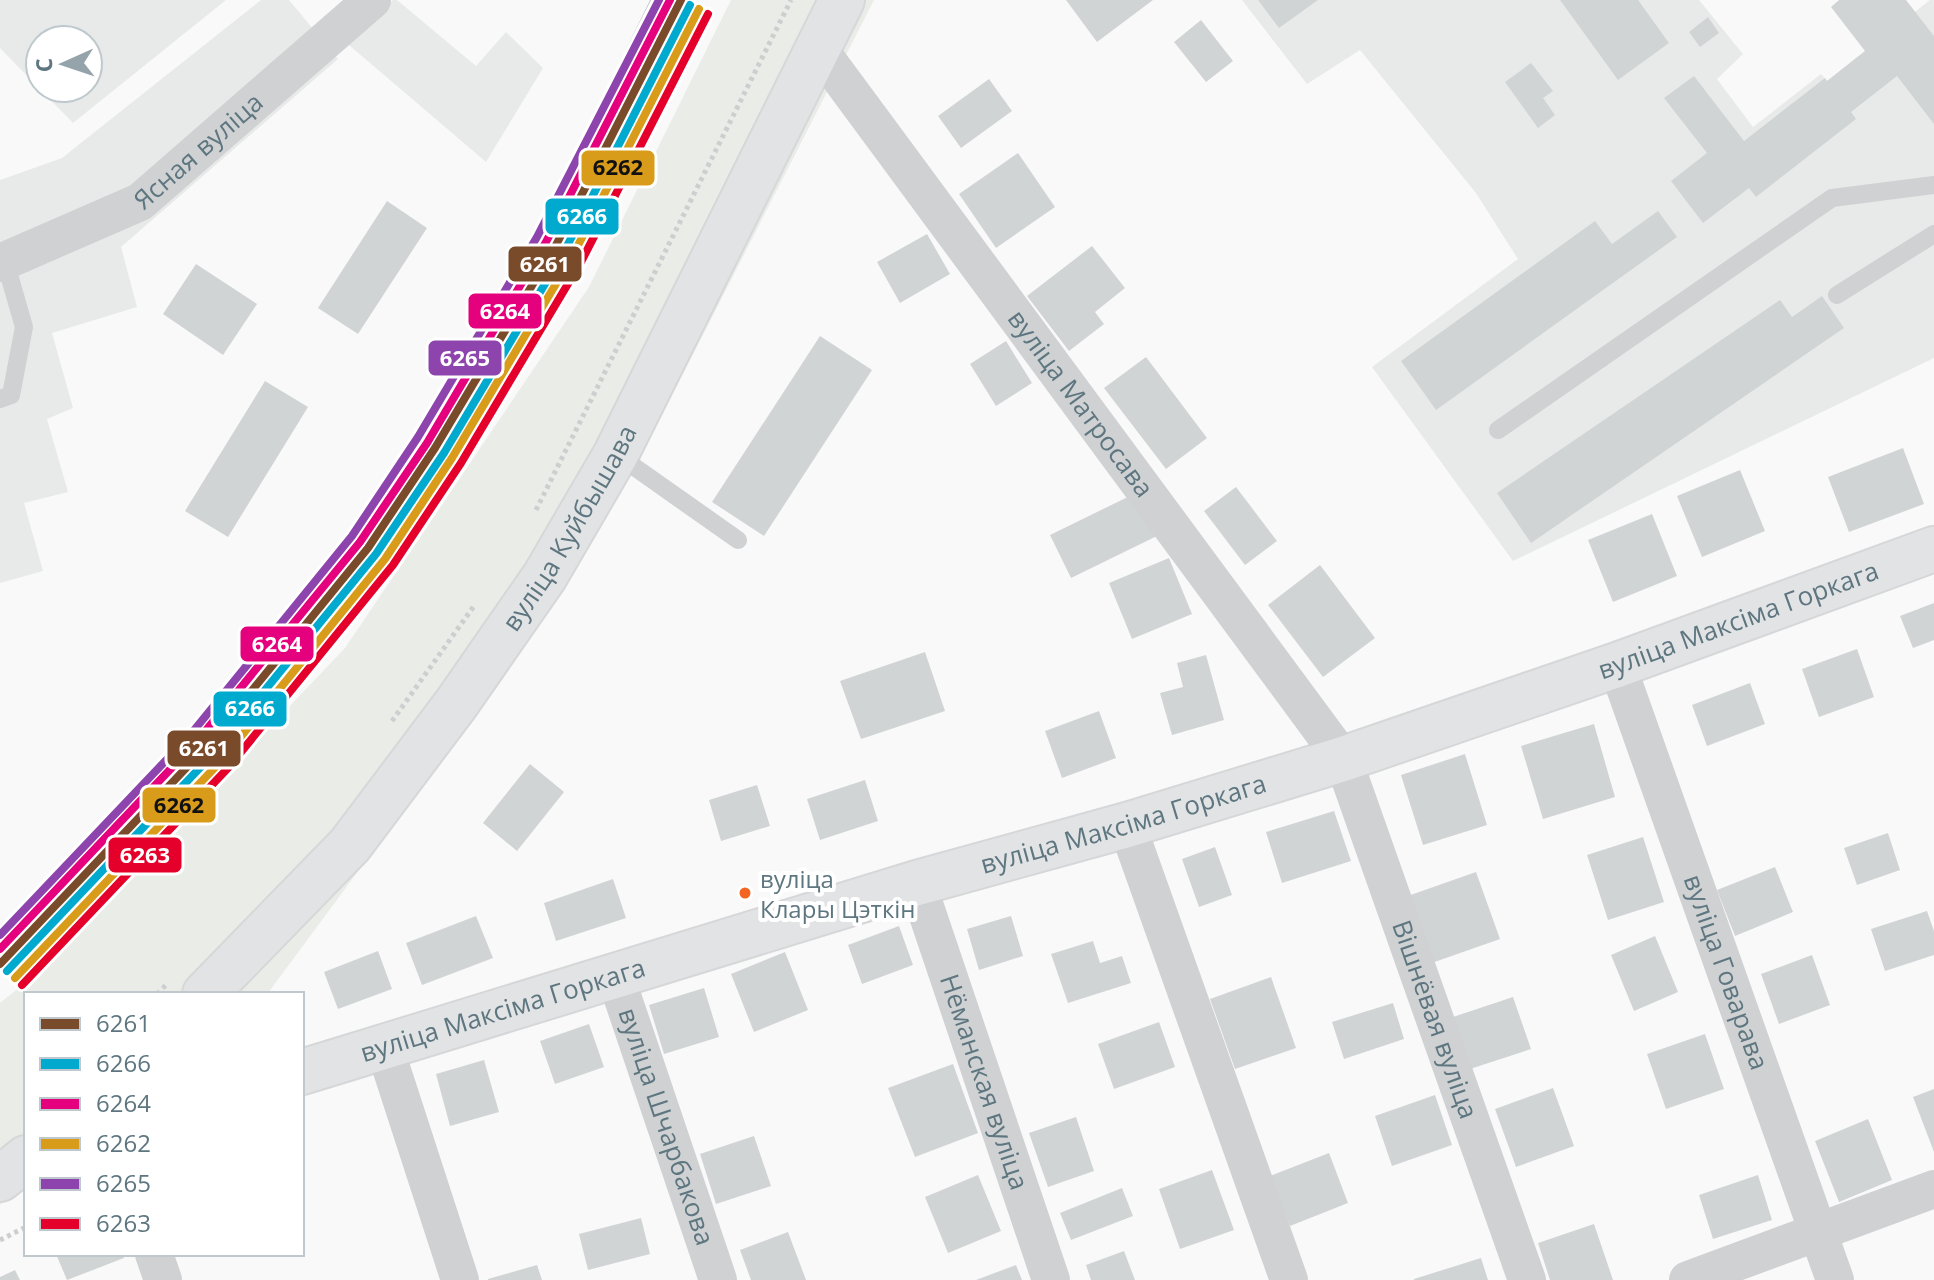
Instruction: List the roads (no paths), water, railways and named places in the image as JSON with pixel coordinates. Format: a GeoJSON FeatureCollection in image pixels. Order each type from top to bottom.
{"type":"FeatureCollection","features":[{"type":"Feature","properties":{"kind":"street","name":"Ясная вуліца"},"geometry":{"type":"LineString","coordinates":[[3,262],[140,202],[372,0]]}},
{"type":"Feature","properties":{"kind":"street","name":"вуліца Куйбышава"},"geometry":{"type":"LineString","coordinates":[[192,984],[359,833],[456,704],[545,576],[616,454],[842,0]]}},
{"type":"Feature","properties":{"kind":"street","name":"вуліца Матросава"},"geometry":{"type":"LineString","coordinates":[[818,48],[1343,759]]}},
{"type":"Feature","properties":{"kind":"street","name":"вуліца Максіма Горкага"},"geometry":{"type":"LineString","coordinates":[[304,1071],[917,883],[1127,825],[1343,759],[1617,665],[1934,549]]}},
{"type":"Feature","properties":{"kind":"street","name":"вуліца Говарава"},"geometry":{"type":"LineString","coordinates":[[1617,665],[1835,1280]]}},
{"type":"Feature","properties":{"kind":"street","name":"Вішнёвая вуліца"},"geometry":{"type":"LineString","coordinates":[[1343,759],[1527,1280]]}},
{"type":"Feature","properties":{"kind":"street"},"geometry":{"type":"LineString","coordinates":[[1127,825],[1289,1280]]}},
{"type":"Feature","properties":{"kind":"street","name":"Нёманская вуліца"},"geometry":{"type":"LineString","coordinates":[[917,883],[1051,1280]]}},
{"type":"Feature","properties":{"kind":"street","name":"вуліца Шчарбакова"},"geometry":{"type":"LineString","coordinates":[[615,975],[718,1280]]}},
{"type":"Feature","properties":{"kind":"street"},"geometry":{"type":"LineString","coordinates":[[385,1049],[460,1280]]}},
{"type":"Feature","properties":{"kind":"street"},"geometry":{"type":"LineString","coordinates":[[1688,1280],[1934,1189]]}},
{"type":"Feature","properties":{"kind":"street"},"geometry":{"type":"LineString","coordinates":[[155,1256],[163,1280]]}},
{"type":"Feature","properties":{"kind":"lane"},"geometry":{"type":"LineString","coordinates":[[1498,430],[1832,198],[1934,185]]}},
{"type":"Feature","properties":{"kind":"lane"},"geometry":{"type":"LineString","coordinates":[[1837,295],[1934,234]]}},
{"type":"Feature","properties":{"kind":"lane"},"geometry":{"type":"LineString","coordinates":[[0,399],[11,395],[24,327],[3,262]]}},
{"type":"Feature","properties":{"kind":"lane"},"geometry":{"type":"LineString","coordinates":[[616,454],[738,540]]}},
{"type":"Feature","properties":{"kind":"railway"},"geometry":{"type":"LineString","coordinates":[[0,931],[70,866],[195,736],[327,577],[446,392],[545,226],[655,0]]}},
{"type":"Feature","properties":{"kind":"place","name":"вуліца Клары Цэткін"},"geometry":{"type":"Point","coordinates":[745,893]}}]}
